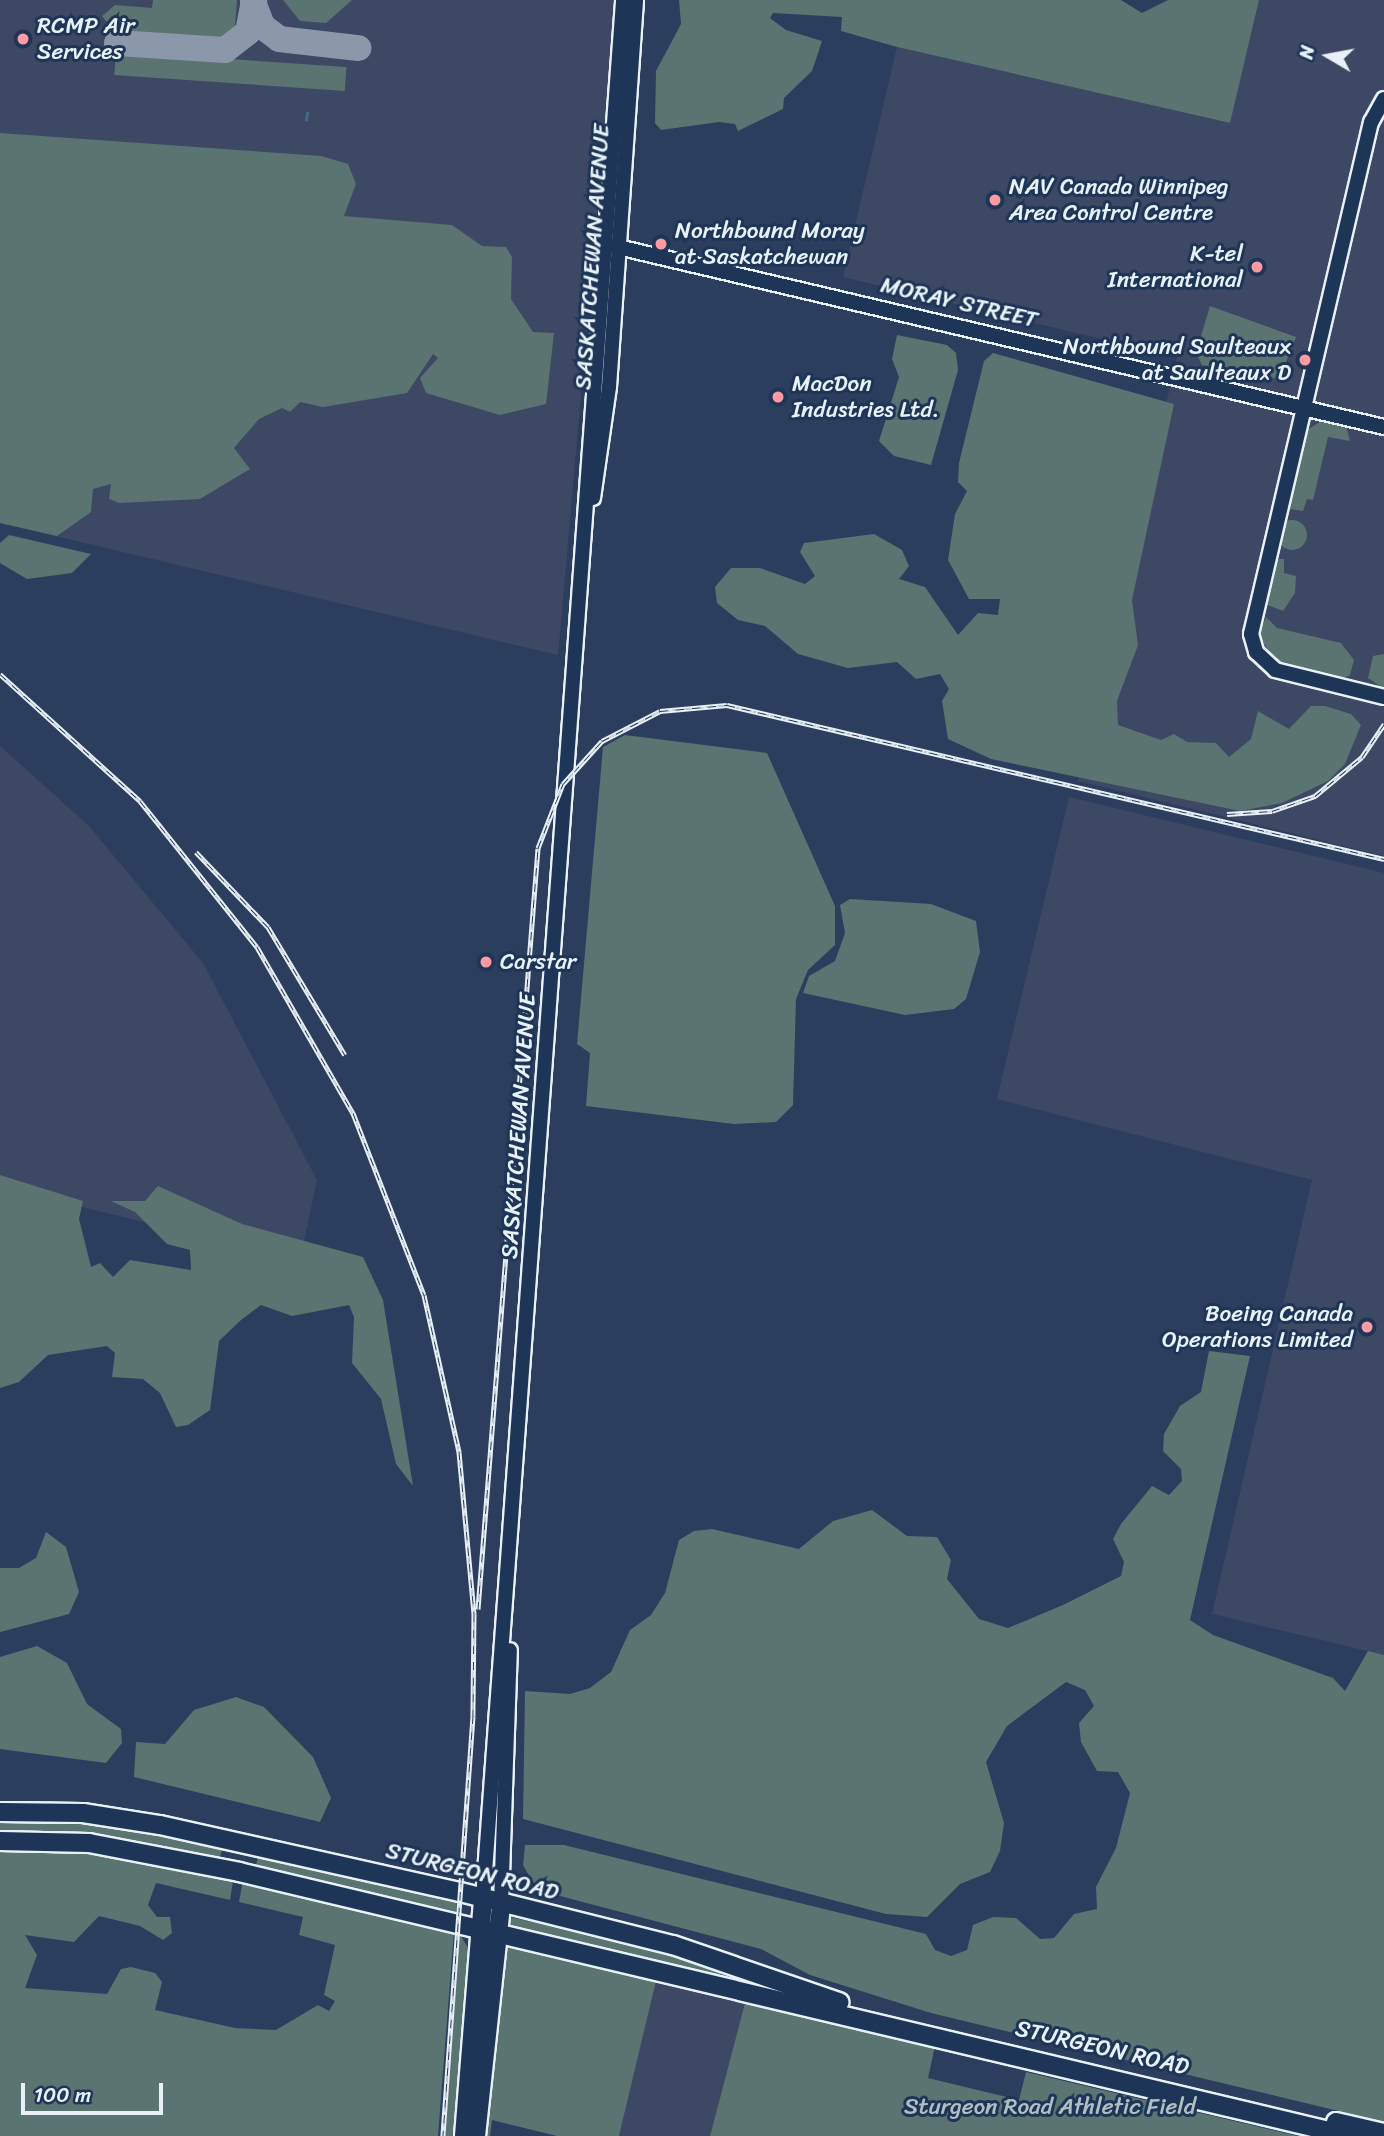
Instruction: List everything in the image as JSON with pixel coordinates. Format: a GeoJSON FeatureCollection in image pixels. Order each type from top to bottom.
{"type":"FeatureCollection","features":[{"type":"Feature","properties":{"kind":"main road","name":"STURGEON ROAD"},"geometry":{"type":"LineString","coordinates":[[0,1812],[83,1813],[160,1825],[483,1899],[673,1945],[922,2031]]}},
{"type":"Feature","properties":{"kind":"main road","name":"STURGEON ROAD"},"geometry":{"type":"LineString","coordinates":[[0,1841],[115,1846],[489,1928],[1270,2114],[1350,2136]]}},
{"type":"Feature","properties":{"kind":"main road","name":"SASKATCHEWAN AVENUE"},"geometry":{"type":"LineString","coordinates":[[475,2136],[489,1928],[483,1899]]}},
{"type":"Feature","properties":{"kind":"main road","name":"SASKATCHEWAN AVENUE"},"geometry":{"type":"LineString","coordinates":[[464,2136],[489,1928],[501,1904]]}},
{"type":"Feature","properties":{"kind":"main road","name":"STURGEON ROAD"},"geometry":{"type":"LineString","coordinates":[[1270,2114],[1384,2133]]}},
{"type":"Feature","properties":{"kind":"street","name":"SASKATCHEWAN AVENUE"},"geometry":{"type":"LineString","coordinates":[[483,1899],[508,1614],[589,516],[609,387],[612,245],[623,0]]}},
{"type":"Feature","properties":{"kind":"street","name":"SASKATCHEWAN AVENUE"},"geometry":{"type":"LineString","coordinates":[[612,245],[636,0]]}},
{"type":"Feature","properties":{"kind":"street"},"geometry":{"type":"LineString","coordinates":[[1384,99],[1371,122],[1252,622],[1253,644],[1275,670],[1384,697]]}},
{"type":"Feature","properties":{"kind":"street","name":"MORAY STREET"},"geometry":{"type":"LineString","coordinates":[[612,245],[1384,427]]}},
{"type":"Feature","properties":{"kind":"street","name":"SASKATCHEWAN AVENUE"},"geometry":{"type":"LineString","coordinates":[[501,1904],[508,1614]]}},
{"type":"Feature","properties":{"kind":"shaded area"},"geometry":{"type":"Polygon","coordinates":[[[0,0],[616,0],[558,655],[0,523],[0,0]]]}},
{"type":"Feature","properties":{"kind":"shaded area"},"geometry":{"type":"Polygon","coordinates":[[[1259,0],[1384,0],[1384,856],[1078,781],[1177,357],[843,277],[897,47],[1229,123],[1259,0]]]}},
{"type":"Feature","properties":{"kind":"shaded area"},"geometry":{"type":"Polygon","coordinates":[[[0,746],[88,825],[203,963],[317,1180],[300,1260],[0,1187],[0,746]]]}},
{"type":"Feature","properties":{"kind":"shaded area"},"geometry":{"type":"Polygon","coordinates":[[[1069,797],[1384,873],[1384,1655],[1212,1614],[1312,1180],[997,1099],[1069,797]]]}},
{"type":"Feature","properties":{"kind":"shaded area"},"geometry":{"type":"Polygon","coordinates":[[[657,1977],[746,1999],[710,2136],[619,2136],[657,1977]]]}},
{"type":"Feature","properties":{"kind":"green space"},"geometry":{"type":"Polygon","coordinates":[[[153,0],[237,0],[235,26],[219,41],[117,34],[102,16],[115,5],[152,8],[153,0]]]}},
{"type":"Feature","properties":{"kind":"green space"},"geometry":{"type":"Polygon","coordinates":[[[283,0],[352,0],[326,23],[300,21],[283,0]]]}},
{"type":"Feature","properties":{"kind":"green space"},"geometry":{"type":"Polygon","coordinates":[[[679,0],[1121,0],[1142,13],[1168,0],[1259,0],[1230,123],[897,47],[841,31],[842,17],[773,13],[770,18],[786,30],[822,41],[812,71],[784,98],[783,109],[738,131],[735,124],[719,122],[661,130],[655,123],[656,71],[681,24],[679,0]]]}},
{"type":"Feature","properties":{"kind":"green space"},"geometry":{"type":"Polygon","coordinates":[[[116,51],[346,67],[345,91],[114,75],[116,51]]]}},
{"type":"Feature","properties":{"kind":"green space"},"geometry":{"type":"Polygon","coordinates":[[[0,133],[321,156],[348,164],[356,184],[344,216],[452,225],[482,246],[506,247],[512,257],[511,299],[533,332],[554,333],[546,404],[500,415],[426,393],[420,378],[438,358],[433,354],[407,393],[323,407],[300,402],[290,412],[282,408],[259,419],[234,448],[250,469],[200,499],[119,503],[109,499],[111,484],[93,489],[91,512],[57,536],[0,523],[0,133]]]}},
{"type":"Feature","properties":{"kind":"green space"},"geometry":{"type":"Polygon","coordinates":[[[1210,306],[1296,337],[1279,379],[1202,365],[1196,353],[1210,306]]]}},
{"type":"Feature","properties":{"kind":"green space"},"geometry":{"type":"Polygon","coordinates":[[[897,335],[947,345],[956,353],[958,370],[931,465],[894,456],[879,441],[899,377],[892,359],[897,335]]]}},
{"type":"Feature","properties":{"kind":"green space"},"geometry":{"type":"Polygon","coordinates":[[[993,353],[1174,404],[1132,600],[1138,645],[1117,701],[1118,725],[1161,740],[1174,734],[1187,742],[1216,743],[1229,757],[1251,739],[1258,711],[1289,729],[1311,706],[1325,706],[1351,714],[1361,725],[1345,764],[1328,781],[1282,803],[1240,811],[991,759],[948,739],[942,701],[949,689],[940,674],[916,679],[897,662],[848,668],[798,654],[765,626],[738,620],[717,603],[715,587],[731,568],[760,568],[805,584],[815,576],[800,552],[804,543],[874,534],[902,550],[909,566],[899,579],[925,587],[958,635],[978,613],[998,615],[1000,599],[969,599],[948,560],[955,514],[967,491],[958,482],[959,463],[984,361],[993,353]]]}},
{"type":"Feature","properties":{"kind":"green space"},"geometry":{"type":"Polygon","coordinates":[[[1323,420],[1346,425],[1350,441],[1328,437],[1313,500],[1307,499],[1303,511],[1290,509],[1304,432],[1323,420]]]}},
{"type":"Feature","properties":{"kind":"green space"},"geometry":{"type":"Polygon","coordinates":[[[1292,520],[1303,524],[1307,535],[1303,546],[1292,550],[1281,546],[1277,535],[1281,524],[1292,520]]]}},
{"type":"Feature","properties":{"kind":"green space"},"geometry":{"type":"Polygon","coordinates":[[[9,535],[91,554],[72,573],[27,579],[0,563],[0,543],[9,535]]]}},
{"type":"Feature","properties":{"kind":"green space"},"geometry":{"type":"Polygon","coordinates":[[[1275,559],[1284,559],[1284,573],[1296,576],[1295,593],[1283,611],[1265,604],[1275,559]]]}},
{"type":"Feature","properties":{"kind":"green space"},"geometry":{"type":"Polygon","coordinates":[[[1266,617],[1277,628],[1341,643],[1354,660],[1350,675],[1342,679],[1278,663],[1258,636],[1266,617]]]}},
{"type":"Feature","properties":{"kind":"green space"},"geometry":{"type":"Polygon","coordinates":[[[1384,654],[1384,689],[1368,678],[1373,656],[1384,654]]]}},
{"type":"Feature","properties":{"kind":"green space"},"geometry":{"type":"Polygon","coordinates":[[[625,735],[767,753],[835,906],[835,945],[808,970],[796,999],[793,1105],[776,1122],[734,1124],[586,1106],[590,1053],[577,1044],[603,747],[625,735]]]}},
{"type":"Feature","properties":{"kind":"green space"},"geometry":{"type":"Polygon","coordinates":[[[850,899],[931,904],[976,921],[980,952],[966,999],[954,1009],[905,1015],[803,993],[809,976],[835,961],[845,933],[840,905],[850,899]]]}},
{"type":"Feature","properties":{"kind":"green space"},"geometry":{"type":"Polygon","coordinates":[[[0,1175],[83,1201],[79,1219],[91,1267],[100,1263],[113,1277],[130,1260],[191,1270],[190,1250],[167,1244],[135,1212],[111,1201],[145,1201],[158,1186],[242,1224],[363,1257],[383,1300],[413,1486],[396,1464],[381,1399],[352,1363],[354,1317],[349,1305],[292,1316],[261,1305],[219,1341],[210,1410],[188,1425],[176,1427],[160,1393],[143,1379],[112,1377],[115,1353],[107,1346],[48,1355],[19,1382],[0,1388],[0,1175]]]}},
{"type":"Feature","properties":{"kind":"green space"},"geometry":{"type":"Polygon","coordinates":[[[1209,1351],[1250,1356],[1190,1620],[1213,1635],[1333,1678],[1345,1691],[1368,1651],[1384,1655],[1384,2122],[931,2013],[810,1975],[761,1949],[541,1891],[531,1879],[523,1865],[525,1845],[564,1845],[926,1934],[935,1950],[951,1956],[967,1950],[973,1925],[993,1917],[1016,1918],[1040,1939],[1054,1938],[1074,1914],[1097,1909],[1096,1887],[1116,1848],[1130,1793],[1118,1772],[1097,1771],[1081,1742],[1079,1723],[1094,1706],[1085,1690],[1066,1682],[1007,1726],[986,1762],[1004,1823],[1000,1851],[990,1872],[960,1884],[927,1917],[886,1914],[523,1819],[525,1691],[570,1694],[590,1688],[611,1672],[630,1630],[651,1615],[665,1593],[679,1540],[694,1531],[712,1529],[799,1549],[833,1521],[872,1510],[907,1536],[937,1537],[951,1560],[947,1579],[979,1619],[1008,1628],[1063,1605],[1121,1576],[1124,1562],[1113,1539],[1121,1524],[1152,1486],[1169,1495],[1182,1481],[1181,1469],[1163,1451],[1164,1434],[1180,1406],[1201,1392],[1209,1351]]]}},
{"type":"Feature","properties":{"kind":"green space"},"geometry":{"type":"Polygon","coordinates":[[[46,1532],[66,1547],[79,1592],[69,1614],[0,1632],[0,1568],[19,1568],[36,1558],[46,1532]]]}},
{"type":"Feature","properties":{"kind":"green space"},"geometry":{"type":"Polygon","coordinates":[[[37,1646],[67,1663],[87,1704],[121,1729],[122,1743],[106,1763],[0,1749],[0,1657],[37,1646]]]}},
{"type":"Feature","properties":{"kind":"green space"},"geometry":{"type":"Polygon","coordinates":[[[236,1697],[264,1707],[313,1757],[331,1798],[320,1822],[134,1777],[136,1742],[165,1744],[194,1710],[236,1697]]]}},
{"type":"Feature","properties":{"kind":"green space"},"geometry":{"type":"Polygon","coordinates":[[[0,1818],[83,1820],[223,1847],[219,1860],[81,1836],[0,1834],[0,1818]]]}},
{"type":"Feature","properties":{"kind":"green space"},"geometry":{"type":"Polygon","coordinates":[[[0,1849],[78,1850],[233,1881],[230,1900],[156,1883],[148,1905],[157,1917],[170,1917],[172,1933],[163,1940],[140,1926],[99,1916],[74,1942],[25,1935],[37,1955],[25,1988],[107,1994],[121,1969],[131,1967],[155,1973],[162,1982],[155,2010],[235,2028],[276,2030],[318,2005],[329,2011],[335,2001],[324,1995],[335,1945],[299,1935],[303,1917],[239,1902],[243,1880],[454,1931],[438,2136],[0,2136],[0,1849]]]}},
{"type":"Feature","properties":{"kind":"green space"},"geometry":{"type":"Polygon","coordinates":[[[258,1857],[457,1898],[456,1915],[255,1869],[258,1857]]]}},
{"type":"Feature","properties":{"kind":"green space"},"geometry":{"type":"Polygon","coordinates":[[[509,1917],[626,1940],[724,1972],[717,1976],[515,1928],[507,1924],[509,1917]]]}},
{"type":"Feature","properties":{"kind":"green space"},"geometry":{"type":"Polygon","coordinates":[[[459,1933],[472,1954],[460,2136],[445,2136],[459,1933]]]}},
{"type":"Feature","properties":{"kind":"green space"},"geometry":{"type":"Polygon","coordinates":[[[515,1944],[657,1977],[619,2136],[557,2136],[492,2120],[490,2136],[478,2136],[503,1952],[515,1944]]]}},
{"type":"Feature","properties":{"kind":"green space","name":"Sturgeon Road Athletic Field"},"geometry":{"type":"Polygon","coordinates":[[[746,1999],[935,2046],[928,2078],[1019,2100],[1026,2072],[1298,2136],[710,2136],[746,1999]]]}},
{"type":"Feature","properties":{"kind":"waterway"},"geometry":{"type":"LineString","coordinates":[[306,120],[307,113]]}},
{"type":"Feature","properties":{"kind":"taxiway"},"geometry":{"type":"LineString","coordinates":[[117,43],[225,50],[248,32],[254,0]]}},
{"type":"Feature","properties":{"kind":"taxiway"},"geometry":{"type":"LineString","coordinates":[[253,2],[262,26],[279,39],[358,48]]}},
{"type":"Feature","properties":{"kind":"railway"},"geometry":{"type":"LineString","coordinates":[[0,674],[140,801],[257,947],[353,1113],[424,1295],[459,1452],[474,1614],[473,1716],[443,2136]]}},
{"type":"Feature","properties":{"kind":"railway"},"geometry":{"type":"LineString","coordinates":[[478,1609],[538,848],[563,784],[602,741],[660,711],[727,705],[1384,859]]}},
{"type":"Feature","properties":{"kind":"railway"},"geometry":{"type":"LineString","coordinates":[[1227,814],[1272,811],[1315,796],[1362,757],[1384,724]]}},
{"type":"Feature","properties":{"kind":"railway"},"geometry":{"type":"LineString","coordinates":[[196,852],[268,927],[345,1055]]}},
{"type":"Feature","properties":{"kind":"place","name":"RCMP Air Services"},"geometry":{"type":"Point","coordinates":[23,39]}},
{"type":"Feature","properties":{"kind":"place","name":"NAV Canada Winnipeg Area Control Centre"},"geometry":{"type":"Point","coordinates":[995,200]}},
{"type":"Feature","properties":{"kind":"place","name":"Northbound Moray at Saskatchewan"},"geometry":{"type":"Point","coordinates":[661,244]}},
{"type":"Feature","properties":{"kind":"place","name":"K-tel International"},"geometry":{"type":"Point","coordinates":[1257,267]}},
{"type":"Feature","properties":{"kind":"place","name":"Northbound Saulteaux at Saulteaux D"},"geometry":{"type":"Point","coordinates":[1305,360]}},
{"type":"Feature","properties":{"kind":"place","name":"MacDon Industries Ltd."},"geometry":{"type":"Point","coordinates":[778,397]}},
{"type":"Feature","properties":{"kind":"place","name":"Carstar"},"geometry":{"type":"Point","coordinates":[486,962]}},
{"type":"Feature","properties":{"kind":"place","name":"Boeing Canada Operations Limited"},"geometry":{"type":"Point","coordinates":[1367,1327]}}]}
